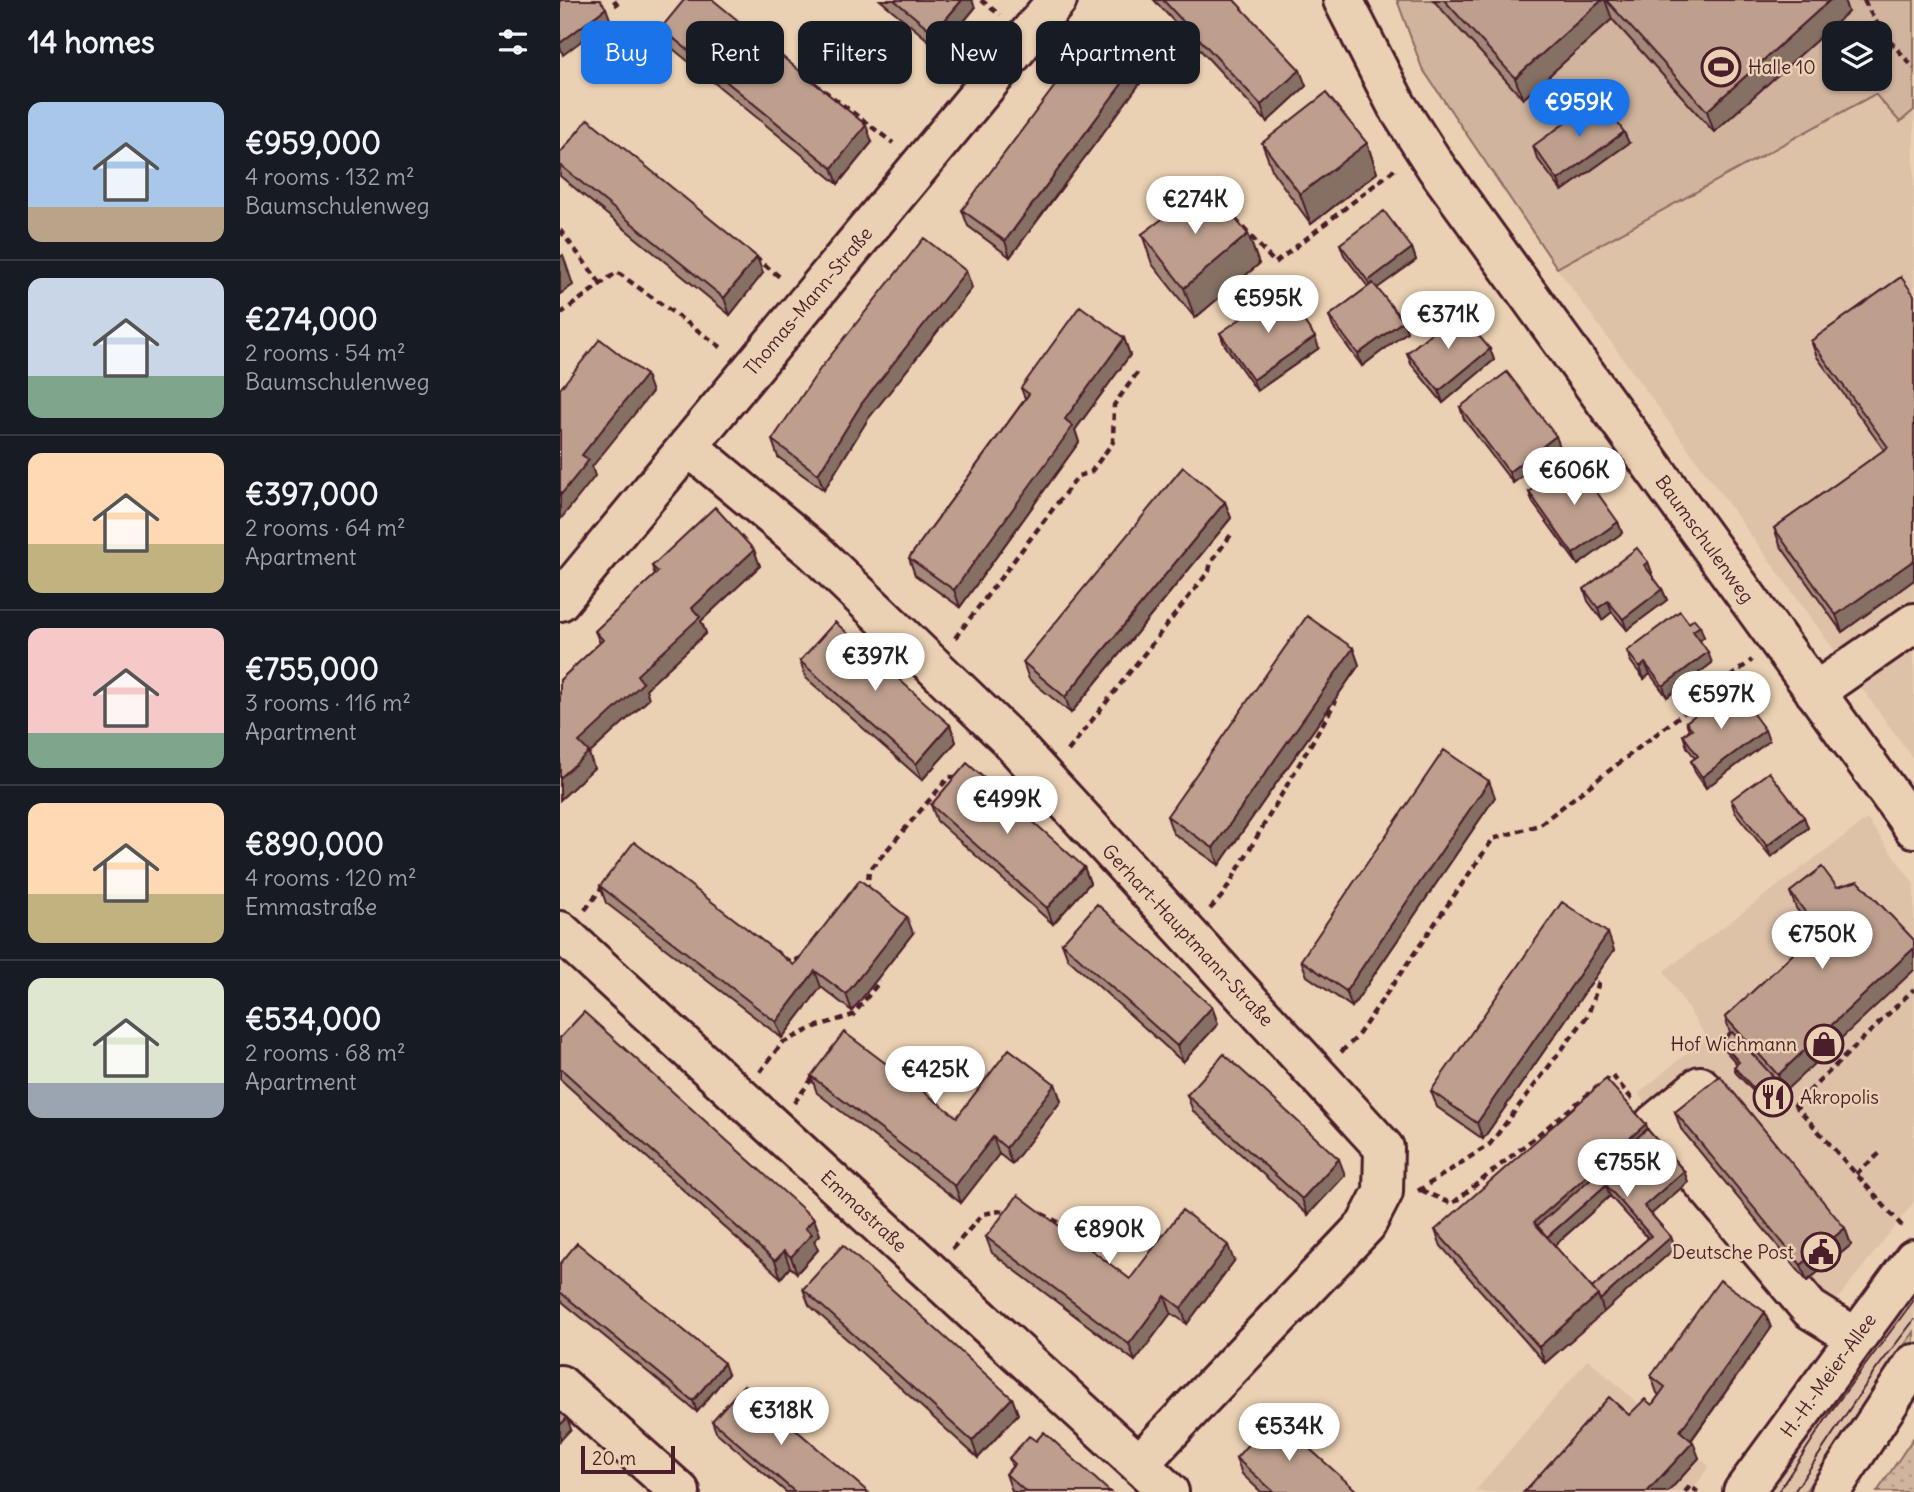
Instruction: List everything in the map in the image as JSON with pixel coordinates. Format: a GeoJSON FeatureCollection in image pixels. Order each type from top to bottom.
{"type":"FeatureCollection","features":[{"type":"Feature","properties":{"kind":"street","name":"Thomas-Mann-Straße"},"geometry":{"type":"LineString","coordinates":[[560,601],[1057,0]]}},
{"type":"Feature","properties":{"kind":"street","name":"Baumschulenweg"},"geometry":{"type":"LineString","coordinates":[[1343,0],[1397,106],[1436,167],[1914,828]]}},
{"type":"Feature","properties":{"kind":"street","name":"Gerhart-Hauptmann-Straße"},"geometry":{"type":"LineString","coordinates":[[688,446],[815,552],[1007,737],[1384,1148],[1383,1192],[1366,1225],[1139,1465]]}},
{"type":"Feature","properties":{"kind":"street"},"geometry":{"type":"LineString","coordinates":[[1815,692],[1914,622]]}},
{"type":"Feature","properties":{"kind":"street","name":"Emmastraße"},"geometry":{"type":"LineString","coordinates":[[562,933],[1169,1492]]}},
{"type":"Feature","properties":{"kind":"street"},"geometry":{"type":"LineString","coordinates":[[1700,1086],[1654,1124],[1810,1309],[1855,1337]]}},
{"type":"Feature","properties":{"kind":"street","name":"H.-H.-Meier-Allee"},"geometry":{"type":"LineString","coordinates":[[1742,1492],[1855,1337],[1910,1245]]}},
{"type":"Feature","properties":{"kind":"street"},"geometry":{"type":"LineString","coordinates":[[1830,1492],[1914,1364]]}},
{"type":"Feature","properties":{"kind":"street"},"geometry":{"type":"LineString","coordinates":[[560,1385],[680,1492]]}},
{"type":"Feature","properties":{"kind":"path"},"geometry":{"type":"LineString","coordinates":[[614,0],[619,8]]}},
{"type":"Feature","properties":{"kind":"path"},"geometry":{"type":"LineString","coordinates":[[1864,0],[1886,38],[1914,68]]}},
{"type":"Feature","properties":{"kind":"path"},"geometry":{"type":"LineString","coordinates":[[816,84],[921,165]]}},
{"type":"Feature","properties":{"kind":"path"},"geometry":{"type":"LineString","coordinates":[[1230,213],[1275,263],[1395,168]]}},
{"type":"Feature","properties":{"kind":"path"},"geometry":{"type":"LineString","coordinates":[[560,230],[601,284]]}},
{"type":"Feature","properties":{"kind":"path"},"geometry":{"type":"LineString","coordinates":[[750,253],[808,300]]}},
{"type":"Feature","properties":{"kind":"path"},"geometry":{"type":"LineString","coordinates":[[560,314],[617,272],[751,369]]}},
{"type":"Feature","properties":{"kind":"path"},"geometry":{"type":"LineString","coordinates":[[935,666],[1078,477],[1091,472],[1112,442],[1115,405],[1140,369]]}},
{"type":"Feature","properties":{"kind":"path"},"geometry":{"type":"LineString","coordinates":[[1045,779],[1209,571],[1211,562],[1233,532]]}},
{"type":"Feature","properties":{"kind":"path"},"geometry":{"type":"LineString","coordinates":[[1317,1075],[1356,1038],[1493,839],[1539,825],[1777,640]]}},
{"type":"Feature","properties":{"kind":"path"},"geometry":{"type":"LineString","coordinates":[[1186,934],[1223,895],[1336,701]]}},
{"type":"Feature","properties":{"kind":"path"},"geometry":{"type":"LineString","coordinates":[[867,893],[869,871],[949,776],[969,778]]}},
{"type":"Feature","properties":{"kind":"path"},"geometry":{"type":"LineString","coordinates":[[562,933],[605,885]]}},
{"type":"Feature","properties":{"kind":"path"},"geometry":{"type":"LineString","coordinates":[[769,946],[790,962],[808,956]]}},
{"type":"Feature","properties":{"kind":"path"},"geometry":{"type":"LineString","coordinates":[[740,1097],[782,1043],[815,1027],[853,1015],[880,981]]}},
{"type":"Feature","properties":{"kind":"path"},"geometry":{"type":"LineString","coordinates":[[1409,1196],[1490,1144],[1588,1015],[1599,982]]}},
{"type":"Feature","properties":{"kind":"path"},"geometry":{"type":"LineString","coordinates":[[1910,1245],[1856,1174],[1795,1105],[1914,989]]}},
{"type":"Feature","properties":{"kind":"path"},"geometry":{"type":"LineString","coordinates":[[776,1129],[816,1073]]}},
{"type":"Feature","properties":{"kind":"path"},"geometry":{"type":"LineString","coordinates":[[1420,1189],[1452,1204],[1612,1075],[1654,1124]]}},
{"type":"Feature","properties":{"kind":"path"},"geometry":{"type":"LineString","coordinates":[[1856,1174],[1880,1153]]}},
{"type":"Feature","properties":{"kind":"path"},"geometry":{"type":"LineString","coordinates":[[931,1273],[983,1214],[1016,1208]]}},
{"type":"Feature","properties":{"kind":"path"},"geometry":{"type":"LineString","coordinates":[[1037,1211],[1058,1222]]}},
{"type":"Feature","properties":{"kind":"path"},"geometry":{"type":"LineString","coordinates":[[1685,1492],[1690,1486],[1698,1492]]}},
{"type":"Feature","properties":{"kind":"shaded area"},"geometry":{"type":"Polygon","coordinates":[[[1397,0],[1914,0],[1914,110],[1900,122],[1875,94],[1557,268],[1422,68],[1397,0]]]}},
{"type":"Feature","properties":{"kind":"shaded area"},"geometry":{"type":"Polygon","coordinates":[[[1875,94],[1900,122],[1914,110],[1914,760],[1557,268],[1875,94]]]}},
{"type":"Feature","properties":{"kind":"shaded area"},"geometry":{"type":"Polygon","coordinates":[[[1867,819],[1914,884],[1914,1202],[1825,1315],[1638,1094],[1706,1037],[1664,971],[1867,819]]]}},
{"type":"Feature","properties":{"kind":"shaded area"},"geometry":{"type":"Polygon","coordinates":[[[1914,1287],[1914,1332],[1882,1375],[1805,1492],[1768,1492],[1914,1287]]]}},
{"type":"Feature","properties":{"kind":"shaded area"},"geometry":{"type":"Polygon","coordinates":[[[1914,1332],[1914,1344],[1817,1492],[1805,1492],[1882,1375],[1914,1332]]]}},
{"type":"Feature","properties":{"kind":"shaded area"},"geometry":{"type":"Polygon","coordinates":[[[1588,1359],[1709,1466],[1692,1492],[1474,1492],[1588,1359]]]}},
{"type":"Feature","properties":{"kind":"shaded area"},"geometry":{"type":"Polygon","coordinates":[[[1914,1437],[1914,1492],[1877,1492],[1914,1437]]]}},
{"type":"Feature","properties":{"kind":"building"},"geometry":{"type":"Polygon","coordinates":[[[560,0],[600,0],[606,8],[589,21],[581,21],[581,27],[560,43],[560,0]]]}},
{"type":"Feature","properties":{"kind":"building"},"geometry":{"type":"Polygon","coordinates":[[[684,0],[713,0],[739,21],[686,21],[686,48],[672,37],[672,21],[667,21],[684,0]]]}},
{"type":"Feature","properties":{"kind":"building"},"geometry":{"type":"Polygon","coordinates":[[[894,0],[962,0],[944,21],[926,21],[926,26],[894,0]]]}},
{"type":"Feature","properties":{"kind":"building"},"geometry":{"type":"Polygon","coordinates":[[[1163,0],[1234,0],[1300,70],[1261,105],[1200,40],[1200,21],[1183,21],[1163,0]]]}},
{"type":"Feature","properties":{"kind":"building"},"geometry":{"type":"Polygon","coordinates":[[[1444,0],[1602,0],[1515,78],[1444,0]]]}},
{"type":"Feature","properties":{"kind":"building"},"geometry":{"type":"Polygon","coordinates":[[[1606,0],[1830,0],[1707,111],[1606,0]]]}},
{"type":"Feature","properties":{"kind":"building"},"geometry":{"type":"Polygon","coordinates":[[[784,58],[798,69],[798,84],[816,84],[866,125],[832,168],[729,84],[784,84],[784,58]]]}},
{"type":"Feature","properties":{"kind":"building"},"geometry":{"type":"Polygon","coordinates":[[[1056,84],[1122,84],[1005,241],[962,210],[1056,84]]]}},
{"type":"Feature","properties":{"kind":"building"},"geometry":{"type":"Polygon","coordinates":[[[1326,93],[1367,143],[1300,194],[1262,143],[1326,93]]]}},
{"type":"Feature","properties":{"kind":"building"},"geometry":{"type":"Polygon","coordinates":[[[1600,98],[1624,132],[1558,180],[1533,146],[1600,98]]]}},
{"type":"Feature","properties":{"kind":"building"},"geometry":{"type":"Polygon","coordinates":[[[588,119],[757,257],[724,298],[560,165],[560,153],[588,119]]]}},
{"type":"Feature","properties":{"kind":"building"},"geometry":{"type":"Polygon","coordinates":[[[1208,185],[1248,234],[1184,288],[1142,234],[1208,185]]]}},
{"type":"Feature","properties":{"kind":"building"},"geometry":{"type":"Polygon","coordinates":[[[1384,211],[1412,248],[1368,281],[1340,244],[1384,211]]]}},
{"type":"Feature","properties":{"kind":"building"},"geometry":{"type":"Polygon","coordinates":[[[924,238],[966,271],[862,403],[818,474],[772,440],[820,369],[924,238]]]}},
{"type":"Feature","properties":{"kind":"building"},"geometry":{"type":"Polygon","coordinates":[[[1901,277],[1914,295],[1914,560],[1836,615],[1774,528],[1888,447],[1811,341],[1901,277]]]}},
{"type":"Feature","properties":{"kind":"building"},"geometry":{"type":"Polygon","coordinates":[[[1373,283],[1403,321],[1358,354],[1329,316],[1373,283]]]}},
{"type":"Feature","properties":{"kind":"building"},"geometry":{"type":"Polygon","coordinates":[[[1282,290],[1315,337],[1253,380],[1220,333],[1282,290]]]}},
{"type":"Feature","properties":{"kind":"building"},"geometry":{"type":"Polygon","coordinates":[[[1080,306],[1124,338],[1065,419],[1073,426],[954,590],[909,558],[1029,394],[1021,388],[1080,306]]]}},
{"type":"Feature","properties":{"kind":"building"},"geometry":{"type":"Polygon","coordinates":[[[1458,311],[1490,349],[1439,391],[1407,353],[1458,311]]]}},
{"type":"Feature","properties":{"kind":"building"},"geometry":{"type":"Polygon","coordinates":[[[600,339],[646,375],[582,455],[589,460],[560,496],[560,389],[600,339]]]}},
{"type":"Feature","properties":{"kind":"building"},"geometry":{"type":"Polygon","coordinates":[[[1507,372],[1556,436],[1509,472],[1460,407],[1507,372]]]}},
{"type":"Feature","properties":{"kind":"building"},"geometry":{"type":"Polygon","coordinates":[[[1574,460],[1618,522],[1573,554],[1529,492],[1574,460]]]}},
{"type":"Feature","properties":{"kind":"building"},"geometry":{"type":"Polygon","coordinates":[[[1183,467],[1225,502],[1065,697],[1023,662],[1183,467]]]}},
{"type":"Feature","properties":{"kind":"building"},"geometry":{"type":"Polygon","coordinates":[[[715,507],[754,550],[692,608],[700,617],[637,675],[643,683],[579,742],[589,752],[560,778],[560,680],[603,640],[595,631],[658,572],[652,566],[715,507]]]}},
{"type":"Feature","properties":{"kind":"building"},"geometry":{"type":"Polygon","coordinates":[[[1637,548],[1648,562],[1644,565],[1662,589],[1623,619],[1608,601],[1598,608],[1584,589],[1637,548]]]}},
{"type":"Feature","properties":{"kind":"building"},"geometry":{"type":"Polygon","coordinates":[[[1680,611],[1689,623],[1694,619],[1700,626],[1693,631],[1708,652],[1663,686],[1645,663],[1640,668],[1627,651],[1680,611]]]}},
{"type":"Feature","properties":{"kind":"building"},"geometry":{"type":"Polygon","coordinates":[[[1307,616],[1353,648],[1213,848],[1167,816],[1307,616]]]}},
{"type":"Feature","properties":{"kind":"building"},"geometry":{"type":"Polygon","coordinates":[[[835,622],[950,725],[916,764],[800,661],[835,622]]]}},
{"type":"Feature","properties":{"kind":"building"},"geometry":{"type":"Polygon","coordinates":[[[1733,687],[1765,730],[1702,777],[1691,761],[1698,756],[1683,735],[1692,729],[1686,722],[1733,687]]]}},
{"type":"Feature","properties":{"kind":"building"},"geometry":{"type":"Polygon","coordinates":[[[1444,750],[1489,781],[1346,991],[1301,960],[1444,750]]]}},
{"type":"Feature","properties":{"kind":"building"},"geometry":{"type":"Polygon","coordinates":[[[967,763],[1084,867],[1047,908],[931,805],[967,763]]]}},
{"type":"Feature","properties":{"kind":"building"},"geometry":{"type":"Polygon","coordinates":[[[1769,772],[1804,817],[1767,846],[1731,800],[1769,772]]]}},
{"type":"Feature","properties":{"kind":"building"},"geometry":{"type":"Polygon","coordinates":[[[634,842],[794,965],[860,880],[907,917],[846,994],[815,971],[776,1022],[600,886],[634,842]]]}},
{"type":"Feature","properties":{"kind":"building"},"geometry":{"type":"Polygon","coordinates":[[[1822,867],[1837,887],[1858,881],[1914,940],[1914,948],[1778,1075],[1725,1017],[1819,930],[1790,892],[1822,867]]]}},
{"type":"Feature","properties":{"kind":"building"},"geometry":{"type":"Polygon","coordinates":[[[1562,902],[1608,933],[1477,1123],[1431,1091],[1562,902]]]}},
{"type":"Feature","properties":{"kind":"building"},"geometry":{"type":"Polygon","coordinates":[[[1097,904],[1212,1007],[1177,1046],[1062,943],[1097,904]]]}},
{"type":"Feature","properties":{"kind":"building"},"geometry":{"type":"Polygon","coordinates":[[[584,1012],[814,1219],[805,1228],[812,1234],[791,1257],[784,1251],[775,1261],[560,1068],[560,1038],[584,1012]]]}},
{"type":"Feature","properties":{"kind":"building"},"geometry":{"type":"Polygon","coordinates":[[[844,1032],[957,1117],[1009,1049],[1055,1084],[1006,1148],[993,1137],[955,1186],[811,1076],[844,1032]]]}},
{"type":"Feature","properties":{"kind":"building"},"geometry":{"type":"Polygon","coordinates":[[[1732,1032],[1782,1086],[1765,1101],[1734,1067],[1739,1062],[1721,1042],[1732,1032]]]}},
{"type":"Feature","properties":{"kind":"building"},"geometry":{"type":"Polygon","coordinates":[[[1224,1054],[1339,1159],[1302,1199],[1187,1095],[1224,1054]]]}},
{"type":"Feature","properties":{"kind":"building"},"geometry":{"type":"Polygon","coordinates":[[[1720,1076],[1845,1228],[1801,1265],[1675,1112],[1720,1076]]]}},
{"type":"Feature","properties":{"kind":"building"},"geometry":{"type":"Polygon","coordinates":[[[1606,1079],[1646,1124],[1534,1222],[1598,1295],[1539,1347],[1435,1230],[1606,1079]]]}},
{"type":"Feature","properties":{"kind":"building"},"geometry":{"type":"Polygon","coordinates":[[[1647,1129],[1684,1171],[1644,1206],[1671,1237],[1600,1300],[1592,1288],[1651,1236],[1606,1185],[1547,1237],[1537,1226],[1647,1129]]]}},
{"type":"Feature","properties":{"kind":"building"},"geometry":{"type":"Polygon","coordinates":[[[1018,1195],[1130,1279],[1182,1210],[1228,1245],[1181,1308],[1165,1296],[1129,1344],[986,1237],[1018,1195]]]}},
{"type":"Feature","properties":{"kind":"building"},"geometry":{"type":"Polygon","coordinates":[[[577,1243],[724,1363],[693,1401],[560,1292],[560,1264],[577,1243]]]}},
{"type":"Feature","properties":{"kind":"building"},"geometry":{"type":"Polygon","coordinates":[[[843,1245],[1012,1398],[972,1441],[803,1289],[843,1245]]]}},
{"type":"Feature","properties":{"kind":"building"},"geometry":{"type":"Polygon","coordinates":[[[1720,1280],[1765,1312],[1680,1431],[1693,1442],[1647,1492],[1524,1492],[1609,1397],[1629,1415],[1645,1399],[1652,1405],[1665,1387],[1651,1376],[1720,1280]]]}},
{"type":"Feature","properties":{"kind":"building"},"geometry":{"type":"Polygon","coordinates":[[[744,1385],[868,1492],[795,1492],[712,1421],[744,1385]]]}},
{"type":"Feature","properties":{"kind":"building"},"geometry":{"type":"Polygon","coordinates":[[[560,1412],[567,1418],[560,1425],[560,1412]]]}},
{"type":"Feature","properties":{"kind":"building"},"geometry":{"type":"Polygon","coordinates":[[[1273,1416],[1358,1492],[1274,1492],[1236,1458],[1273,1416]]]}},
{"type":"Feature","properties":{"kind":"building"},"geometry":{"type":"Polygon","coordinates":[[[1044,1432],[1110,1492],[1026,1492],[1006,1474],[1015,1464],[1009,1458],[1029,1436],[1036,1441],[1044,1432]]]}},
{"type":"Feature","properties":{"kind":"tram line"},"geometry":{"type":"LineString","coordinates":[[1778,1492],[1834,1407],[1914,1300]]}},
{"type":"Feature","properties":{"kind":"tram line"},"geometry":{"type":"LineString","coordinates":[[1794,1492],[1875,1371],[1914,1320]]}},
{"type":"Feature","properties":{"kind":"place","name":"Halle 10"},"geometry":{"type":"Point","coordinates":[1721,67]}},
{"type":"Feature","properties":{"kind":"place","name":"Hof Wichmann"},"geometry":{"type":"Point","coordinates":[1824,1044]}},
{"type":"Feature","properties":{"kind":"place","name":"Akropolis"},"geometry":{"type":"Point","coordinates":[1773,1097]}},
{"type":"Feature","properties":{"kind":"place","name":"Deutsche Post"},"geometry":{"type":"Point","coordinates":[1821,1252]}}]}
